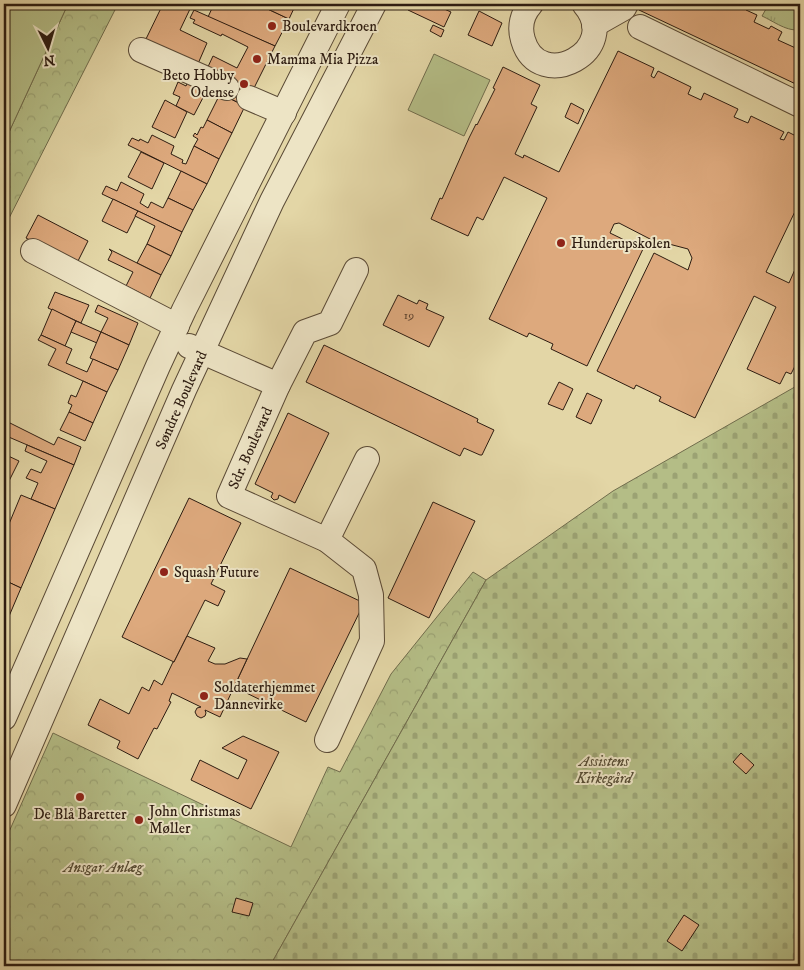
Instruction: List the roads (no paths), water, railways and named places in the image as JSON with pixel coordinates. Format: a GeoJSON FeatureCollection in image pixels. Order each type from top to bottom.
{"type":"FeatureCollection","features":[{"type":"Feature","properties":{"kind":"street"},"geometry":{"type":"LineString","coordinates":[[4,718],[83,534],[174,332],[338,4]]}},
{"type":"Feature","properties":{"kind":"street","name":"Søndre Boulevard"},"geometry":{"type":"LineString","coordinates":[[4,805],[202,352],[272,201],[374,4]]}},
{"type":"Feature","properties":{"kind":"street"},"geometry":{"type":"LineString","coordinates":[[520,7],[521,31],[526,48],[539,60],[551,65],[575,61],[591,43],[594,25],[591,15],[584,4]]}},
{"type":"Feature","properties":{"kind":"street"},"geometry":{"type":"LineString","coordinates":[[594,25],[624,8],[626,4]]}},
{"type":"Feature","properties":{"kind":"street"},"geometry":{"type":"LineString","coordinates":[[640,27],[800,105]]}},
{"type":"Feature","properties":{"kind":"street"},"geometry":{"type":"LineString","coordinates":[[141,50],[227,88]]}},
{"type":"Feature","properties":{"kind":"street"},"geometry":{"type":"LineString","coordinates":[[249,98],[284,113]]}},
{"type":"Feature","properties":{"kind":"street"},"geometry":{"type":"LineString","coordinates":[[33,251],[174,332],[202,352],[278,385]]}},
{"type":"Feature","properties":{"kind":"street","name":"Sdr. Boulevard"},"geometry":{"type":"LineString","coordinates":[[327,740],[372,641],[371,595],[364,570],[328,540],[229,496],[278,385],[304,332],[330,323],[356,270]]}},
{"type":"Feature","properties":{"kind":"street"},"geometry":{"type":"LineString","coordinates":[[328,540],[367,458]]}},
{"type":"Feature","properties":{"kind":"place","name":"Boulevardkroen"},"geometry":{"type":"Point","coordinates":[272,26]}},
{"type":"Feature","properties":{"kind":"place","name":"Mamma Mia Pizza"},"geometry":{"type":"Point","coordinates":[257,59]}},
{"type":"Feature","properties":{"kind":"place","name":"Beto Hobby Odense"},"geometry":{"type":"Point","coordinates":[244,84]}},
{"type":"Feature","properties":{"kind":"place","name":"Hunderupskolen"},"geometry":{"type":"Point","coordinates":[561,243]}},
{"type":"Feature","properties":{"kind":"place","name":"Squash Future"},"geometry":{"type":"Point","coordinates":[164,572]}},
{"type":"Feature","properties":{"kind":"place","name":"Soldaterhjemmet Dannevirke"},"geometry":{"type":"Point","coordinates":[204,696]}},
{"type":"Feature","properties":{"kind":"place","name":"De Blå Baretter"},"geometry":{"type":"Point","coordinates":[80,797]}},
{"type":"Feature","properties":{"kind":"place","name":"John Christmas Møller"},"geometry":{"type":"Point","coordinates":[139,820]}},
{"type":"Feature","properties":{"kind":"park label","name":"Assistens Kirkegård"},"geometry":{"type":"Point","coordinates":[604,770]}},
{"type":"Feature","properties":{"kind":"park label","name":"Ansgar Anlæg"},"geometry":{"type":"Point","coordinates":[103,867]}}]}
